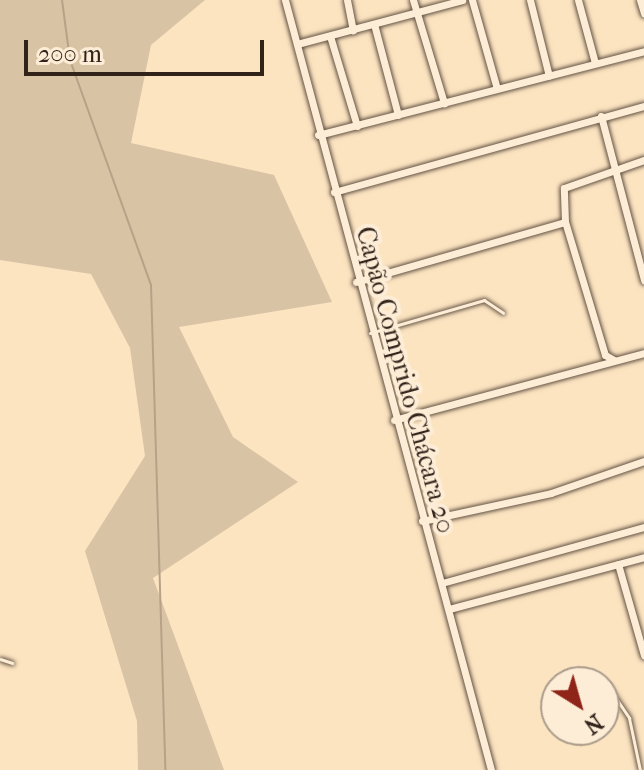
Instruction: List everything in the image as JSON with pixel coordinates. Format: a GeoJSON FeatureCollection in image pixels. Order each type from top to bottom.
{"type":"FeatureCollection","features":[{"type":"Feature","properties":{"kind":"street","name":"Capão Comprido Chácara 20"},"geometry":{"type":"LineString","coordinates":[[285,0],[356,282],[442,583],[491,770]]}},
{"type":"Feature","properties":{"kind":"street"},"geometry":{"type":"LineString","coordinates":[[347,0],[353,30]]}},
{"type":"Feature","properties":{"kind":"street"},"geometry":{"type":"LineString","coordinates":[[413,0],[444,103]]}},
{"type":"Feature","properties":{"kind":"street"},"geometry":{"type":"LineString","coordinates":[[297,44],[462,0]]}},
{"type":"Feature","properties":{"kind":"street"},"geometry":{"type":"LineString","coordinates":[[472,0],[497,89]]}},
{"type":"Feature","properties":{"kind":"street"},"geometry":{"type":"LineString","coordinates":[[530,0],[549,76]]}},
{"type":"Feature","properties":{"kind":"street"},"geometry":{"type":"LineString","coordinates":[[578,0],[595,63]]}},
{"type":"Feature","properties":{"kind":"street"},"geometry":{"type":"LineString","coordinates":[[640,0],[644,13]]}},
{"type":"Feature","properties":{"kind":"street"},"geometry":{"type":"LineString","coordinates":[[374,24],[398,115]]}},
{"type":"Feature","properties":{"kind":"street"},"geometry":{"type":"LineString","coordinates":[[330,36],[357,126]]}},
{"type":"Feature","properties":{"kind":"street"},"geometry":{"type":"LineString","coordinates":[[318,135],[644,51]]}},
{"type":"Feature","properties":{"kind":"street"},"geometry":{"type":"LineString","coordinates":[[334,192],[644,106]]}},
{"type":"Feature","properties":{"kind":"street"},"geometry":{"type":"LineString","coordinates":[[601,116],[610,169],[644,280]]}},
{"type":"Feature","properties":{"kind":"street"},"geometry":{"type":"LineString","coordinates":[[614,360],[605,355],[565,222],[565,185],[644,160]]}},
{"type":"Feature","properties":{"kind":"street"},"geometry":{"type":"LineString","coordinates":[[356,282],[565,222]]}},
{"type":"Feature","properties":{"kind":"street"},"geometry":{"type":"LineString","coordinates":[[394,420],[644,353]]}},
{"type":"Feature","properties":{"kind":"street"},"geometry":{"type":"LineString","coordinates":[[422,521],[551,493],[644,461]]}},
{"type":"Feature","properties":{"kind":"street"},"geometry":{"type":"LineString","coordinates":[[442,583],[644,527]]}},
{"type":"Feature","properties":{"kind":"street"},"geometry":{"type":"LineString","coordinates":[[449,609],[644,557]]}},
{"type":"Feature","properties":{"kind":"street"},"geometry":{"type":"LineString","coordinates":[[618,564],[644,655]]}},
{"type":"Feature","properties":{"kind":"lane"},"geometry":{"type":"LineString","coordinates":[[370,333],[484,300],[503,313]]}},
{"type":"Feature","properties":{"kind":"lane"},"geometry":{"type":"LineString","coordinates":[[0,659],[12,663]]}},
{"type":"Feature","properties":{"kind":"lane"},"geometry":{"type":"LineString","coordinates":[[620,704],[629,718],[640,770]]}},
{"type":"Feature","properties":{"kind":"shaded area"},"geometry":{"type":"Polygon","coordinates":[[[0,0],[205,0],[151,45],[131,143],[274,175],[332,302],[179,327],[233,437],[298,482],[153,578],[224,770],[138,770],[137,721],[85,551],[145,456],[130,348],[91,274],[0,260],[0,0]]]}},
{"type":"Feature","properties":{"kind":"waterway"},"geometry":{"type":"LineString","coordinates":[[62,0],[70,60],[151,285],[165,770]]}}]}
